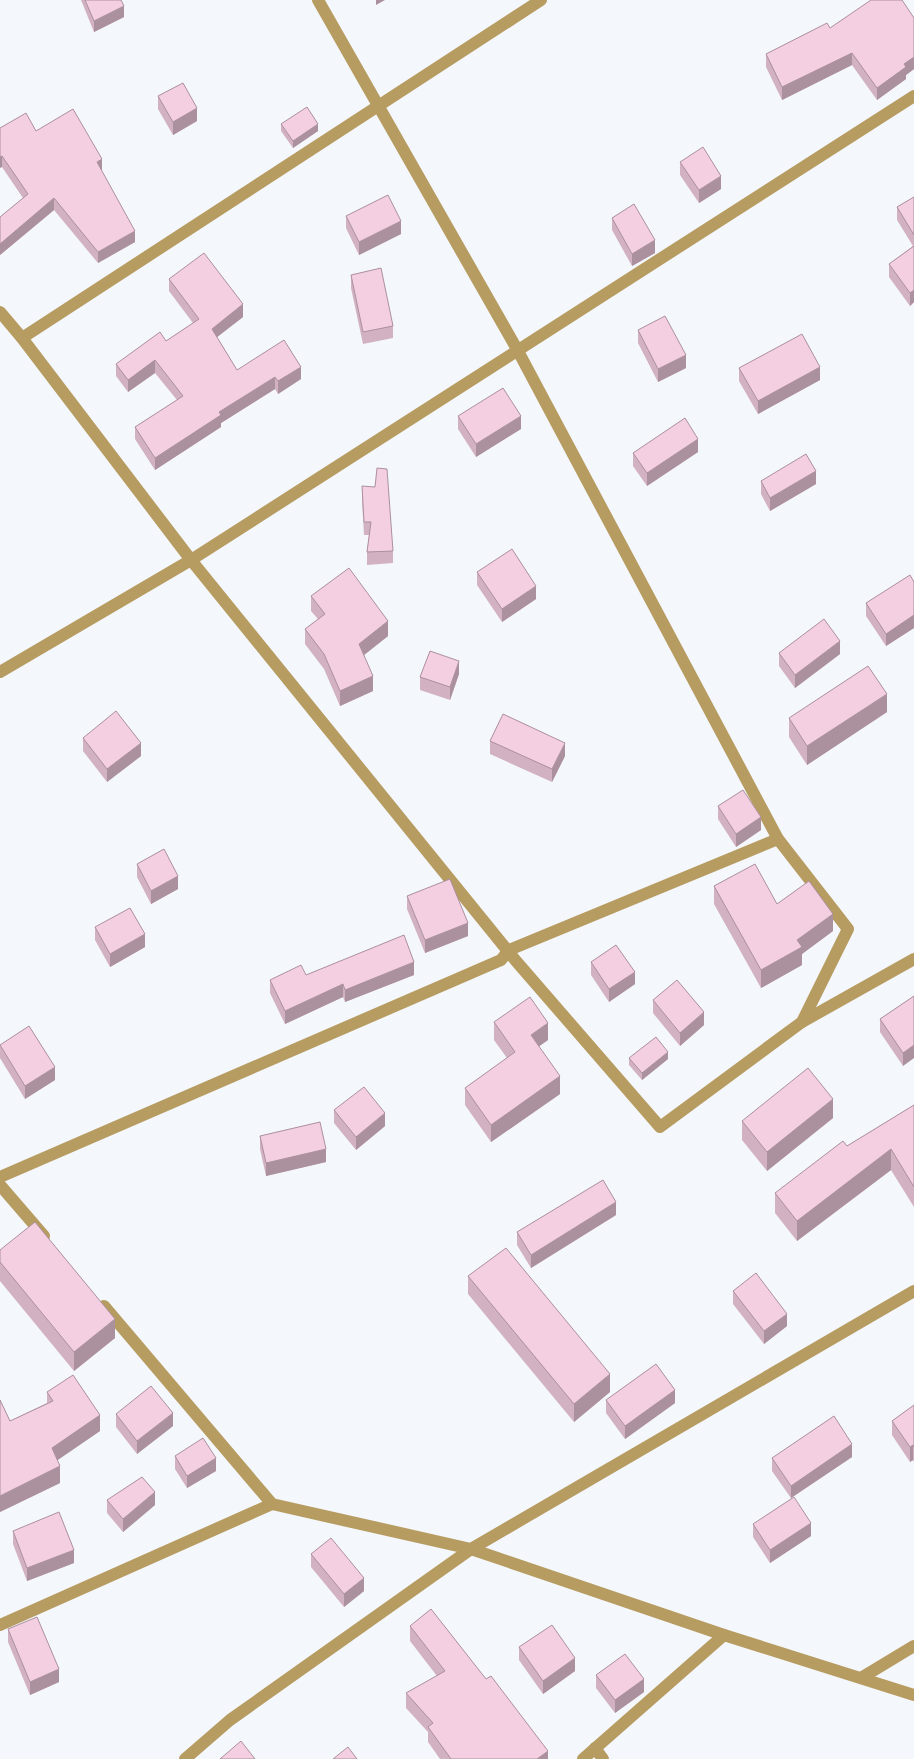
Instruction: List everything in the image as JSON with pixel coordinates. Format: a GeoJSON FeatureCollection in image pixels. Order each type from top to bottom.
{"type":"FeatureCollection","features":[{"type":"Feature","properties":{"kind":"street"},"geometry":{"type":"LineString","coordinates":[[318,0],[381,106],[518,351],[778,839],[848,929],[802,1022]]}},
{"type":"Feature","properties":{"kind":"street"},"geometry":{"type":"LineString","coordinates":[[22,338],[542,0]]}},
{"type":"Feature","properties":{"kind":"street"},"geometry":{"type":"LineString","coordinates":[[0,672],[191,560],[914,96]]}},
{"type":"Feature","properties":{"kind":"street"},"geometry":{"type":"LineString","coordinates":[[0,312],[22,338],[191,560],[516,961],[660,1127],[802,1022],[914,959]]}},
{"type":"Feature","properties":{"kind":"street"},"geometry":{"type":"LineString","coordinates":[[0,1177],[501,960],[509,950],[778,839]]}},
{"type":"Feature","properties":{"kind":"street"},"geometry":{"type":"LineString","coordinates":[[0,1185],[52,1245]]}},
{"type":"Feature","properties":{"kind":"street"},"geometry":{"type":"LineString","coordinates":[[185,1759],[230,1720],[470,1549],[914,1291]]}},
{"type":"Feature","properties":{"kind":"street"},"geometry":{"type":"LineString","coordinates":[[97,1298],[272,1504]]}},
{"type":"Feature","properties":{"kind":"street"},"geometry":{"type":"LineString","coordinates":[[0,1625],[272,1504],[470,1549],[724,1635],[914,1695]]}},
{"type":"Feature","properties":{"kind":"street"},"geometry":{"type":"LineString","coordinates":[[583,1759],[724,1635]]}},
{"type":"Feature","properties":{"kind":"street"},"geometry":{"type":"LineString","coordinates":[[861,1678],[914,1646]]}},
{"type":"Feature","properties":{"kind":"street"},"geometry":{"type":"LineString","coordinates":[[595,1748],[603,1759]]}},
{"type":"Feature","properties":{"kind":"building"},"geometry":{"type":"Polygon","coordinates":[[[85,0],[121,0],[124,6],[94,21],[85,0]]]}},
{"type":"Feature","properties":{"kind":"building"},"geometry":{"type":"Polygon","coordinates":[[[871,0],[902,0],[914,18],[914,57],[904,64],[906,67],[877,88],[852,53],[782,87],[766,54],[827,23],[830,28],[871,0]]]}},
{"type":"Feature","properties":{"kind":"building"},"geometry":{"type":"Polygon","coordinates":[[[183,83],[197,108],[173,122],[158,96],[183,83]]]}},
{"type":"Feature","properties":{"kind":"building"},"geometry":{"type":"Polygon","coordinates":[[[307,107],[318,124],[293,141],[281,124],[307,107]]]}},
{"type":"Feature","properties":{"kind":"building"},"geometry":{"type":"Polygon","coordinates":[[[73,109],[102,159],[97,162],[135,231],[98,252],[54,198],[0,244],[0,217],[28,194],[2,156],[0,157],[0,128],[26,113],[36,131],[73,109]]]}},
{"type":"Feature","properties":{"kind":"building"},"geometry":{"type":"Polygon","coordinates":[[[703,147],[721,176],[699,190],[680,162],[703,147]]]}},
{"type":"Feature","properties":{"kind":"building"},"geometry":{"type":"Polygon","coordinates":[[[388,195],[401,221],[359,242],[346,216],[388,195]]]}},
{"type":"Feature","properties":{"kind":"building"},"geometry":{"type":"Polygon","coordinates":[[[914,197],[914,235],[897,207],[914,197]]]}},
{"type":"Feature","properties":{"kind":"building"},"geometry":{"type":"Polygon","coordinates":[[[634,204],[655,240],[632,254],[612,218],[634,204]]]}},
{"type":"Feature","properties":{"kind":"building"},"geometry":{"type":"Polygon","coordinates":[[[914,246],[914,290],[910,293],[889,264],[914,246]]]}},
{"type":"Feature","properties":{"kind":"building"},"geometry":{"type":"Polygon","coordinates":[[[204,253],[243,304],[212,329],[237,370],[284,340],[301,367],[278,381],[275,377],[219,412],[221,415],[155,458],[135,427],[183,396],[155,360],[128,380],[116,364],[160,332],[166,341],[199,319],[169,279],[204,253]]]}},
{"type":"Feature","properties":{"kind":"building"},"geometry":{"type":"Polygon","coordinates":[[[381,268],[393,326],[363,332],[351,275],[381,268]]]}},
{"type":"Feature","properties":{"kind":"building"},"geometry":{"type":"Polygon","coordinates":[[[665,316],[686,355],[658,369],[638,330],[665,316]]]}},
{"type":"Feature","properties":{"kind":"building"},"geometry":{"type":"Polygon","coordinates":[[[802,334],[820,367],[758,401],[739,368],[802,334]]]}},
{"type":"Feature","properties":{"kind":"building"},"geometry":{"type":"Polygon","coordinates":[[[503,388],[521,416],[476,444],[458,416],[503,388]]]}},
{"type":"Feature","properties":{"kind":"building"},"geometry":{"type":"Polygon","coordinates":[[[685,418],[698,439],[647,473],[633,453],[685,418]]]}},
{"type":"Feature","properties":{"kind":"building"},"geometry":{"type":"Polygon","coordinates":[[[806,454],[816,471],[770,498],[761,481],[806,454]]]}},
{"type":"Feature","properties":{"kind":"building"},"geometry":{"type":"Polygon","coordinates":[[[377,468],[387,469],[393,551],[367,552],[371,522],[364,522],[362,486],[375,487],[377,468]]]}},
{"type":"Feature","properties":{"kind":"building"},"geometry":{"type":"Polygon","coordinates":[[[512,549],[536,586],[502,609],[477,572],[512,549]]]}},
{"type":"Feature","properties":{"kind":"building"},"geometry":{"type":"Polygon","coordinates":[[[349,568],[388,621],[359,644],[373,676],[340,691],[324,654],[305,629],[325,614],[311,596],[349,568]]]}},
{"type":"Feature","properties":{"kind":"building"},"geometry":{"type":"Polygon","coordinates":[[[910,575],[914,582],[914,615],[886,634],[866,603],[910,575]]]}},
{"type":"Feature","properties":{"kind":"building"},"geometry":{"type":"Polygon","coordinates":[[[824,619],[840,641],[795,675],[779,653],[824,619]]]}},
{"type":"Feature","properties":{"kind":"building"},"geometry":{"type":"Polygon","coordinates":[[[430,651],[459,661],[450,687],[420,677],[430,651]]]}},
{"type":"Feature","properties":{"kind":"building"},"geometry":{"type":"Polygon","coordinates":[[[868,666],[887,694],[807,746],[789,718],[868,666]]]}},
{"type":"Feature","properties":{"kind":"building"},"geometry":{"type":"Polygon","coordinates":[[[116,711],[141,743],[107,769],[83,738],[116,711]]]}},
{"type":"Feature","properties":{"kind":"building"},"geometry":{"type":"Polygon","coordinates":[[[503,714],[565,743],[552,769],[490,741],[503,714]]]}},
{"type":"Feature","properties":{"kind":"building"},"geometry":{"type":"Polygon","coordinates":[[[743,790],[761,817],[736,834],[718,806],[743,790]]]}},
{"type":"Feature","properties":{"kind":"building"},"geometry":{"type":"Polygon","coordinates":[[[164,849],[178,876],[151,891],[137,864],[164,849]]]}},
{"type":"Feature","properties":{"kind":"building"},"geometry":{"type":"Polygon","coordinates":[[[755,864],[777,904],[809,881],[833,914],[797,940],[802,947],[761,970],[714,886],[755,864]]]}},
{"type":"Feature","properties":{"kind":"building"},"geometry":{"type":"Polygon","coordinates":[[[450,879],[468,923],[425,940],[407,896],[450,879]]]}},
{"type":"Feature","properties":{"kind":"building"},"geometry":{"type":"Polygon","coordinates":[[[130,908],[145,934],[110,954],[95,927],[130,908]]]}},
{"type":"Feature","properties":{"kind":"building"},"geometry":{"type":"Polygon","coordinates":[[[404,935],[414,962],[345,990],[343,984],[285,1011],[270,980],[301,965],[306,975],[404,935]]]}},
{"type":"Feature","properties":{"kind":"building"},"geometry":{"type":"Polygon","coordinates":[[[616,945],[635,972],[609,989],[591,962],[616,945]]]}},
{"type":"Feature","properties":{"kind":"building"},"geometry":{"type":"Polygon","coordinates":[[[677,980],[704,1012],[680,1033],[653,1000],[677,980]]]}},
{"type":"Feature","properties":{"kind":"building"},"geometry":{"type":"Polygon","coordinates":[[[914,996],[914,1045],[903,1053],[880,1019],[914,996]]]}},
{"type":"Feature","properties":{"kind":"building"},"geometry":{"type":"Polygon","coordinates":[[[530,997],[548,1023],[531,1035],[560,1076],[491,1125],[465,1088],[515,1052],[494,1022],[530,997]]]}},
{"type":"Feature","properties":{"kind":"building"},"geometry":{"type":"Polygon","coordinates":[[[29,1026],[55,1067],[25,1086],[0,1045],[29,1026]]]}},
{"type":"Feature","properties":{"kind":"building"},"geometry":{"type":"Polygon","coordinates":[[[656,1037],[668,1052],[642,1073],[629,1058],[656,1037]]]}},
{"type":"Feature","properties":{"kind":"building"},"geometry":{"type":"Polygon","coordinates":[[[808,1068],[833,1099],[767,1152],[742,1121],[808,1068]]]}},
{"type":"Feature","properties":{"kind":"building"},"geometry":{"type":"Polygon","coordinates":[[[364,1087],[385,1113],[356,1137],[334,1110],[364,1087]]]}},
{"type":"Feature","properties":{"kind":"building"},"geometry":{"type":"Polygon","coordinates":[[[914,1105],[914,1187],[891,1149],[797,1221],[775,1193],[843,1141],[847,1146],[914,1105]]]}},
{"type":"Feature","properties":{"kind":"building"},"geometry":{"type":"Polygon","coordinates":[[[320,1122],[326,1149],[266,1163],[260,1136],[320,1122]]]}},
{"type":"Feature","properties":{"kind":"building"},"geometry":{"type":"Polygon","coordinates":[[[603,1180],[616,1202],[531,1255],[517,1232],[603,1180]]]}},
{"type":"Feature","properties":{"kind":"building"},"geometry":{"type":"Polygon","coordinates":[[[35,1222],[115,1319],[74,1352],[0,1262],[0,1250],[35,1222]]]}},
{"type":"Feature","properties":{"kind":"building"},"geometry":{"type":"Polygon","coordinates":[[[506,1248],[610,1374],[574,1404],[468,1276],[506,1248]]]}},
{"type":"Feature","properties":{"kind":"building"},"geometry":{"type":"Polygon","coordinates":[[[756,1273],[787,1314],[764,1331],[733,1291],[756,1273]]]}},
{"type":"Feature","properties":{"kind":"building"},"geometry":{"type":"Polygon","coordinates":[[[656,1364],[675,1390],[625,1426],[606,1400],[656,1364]]]}},
{"type":"Feature","properties":{"kind":"building"},"geometry":{"type":"Polygon","coordinates":[[[73,1375],[100,1415],[52,1448],[60,1466],[0,1496],[0,1400],[10,1421],[53,1401],[47,1392],[73,1375]]]}},
{"type":"Feature","properties":{"kind":"building"},"geometry":{"type":"Polygon","coordinates":[[[151,1386],[173,1413],[137,1441],[116,1414],[151,1386]]]}},
{"type":"Feature","properties":{"kind":"building"},"geometry":{"type":"Polygon","coordinates":[[[914,1405],[914,1447],[913,1445],[910,1447],[892,1421],[914,1405]]]}},
{"type":"Feature","properties":{"kind":"building"},"geometry":{"type":"Polygon","coordinates":[[[834,1416],[852,1444],[791,1486],[772,1458],[834,1416]]]}},
{"type":"Feature","properties":{"kind":"building"},"geometry":{"type":"Polygon","coordinates":[[[203,1438],[216,1458],[187,1476],[175,1456],[203,1438]]]}},
{"type":"Feature","properties":{"kind":"building"},"geometry":{"type":"Polygon","coordinates":[[[142,1477],[155,1492],[123,1519],[107,1500],[142,1477]]]}},
{"type":"Feature","properties":{"kind":"building"},"geometry":{"type":"Polygon","coordinates":[[[794,1497],[811,1523],[770,1550],[753,1524],[794,1497]]]}},
{"type":"Feature","properties":{"kind":"building"},"geometry":{"type":"Polygon","coordinates":[[[59,1512],[74,1550],[27,1568],[13,1531],[59,1512]]]}},
{"type":"Feature","properties":{"kind":"building"},"geometry":{"type":"Polygon","coordinates":[[[331,1538],[364,1578],[344,1594],[311,1554],[331,1538]]]}},
{"type":"Feature","properties":{"kind":"building"},"geometry":{"type":"Polygon","coordinates":[[[431,1609],[486,1679],[491,1676],[548,1751],[537,1759],[451,1759],[428,1727],[433,1723],[406,1693],[445,1671],[410,1626],[431,1609]]]}},
{"type":"Feature","properties":{"kind":"building"},"geometry":{"type":"Polygon","coordinates":[[[37,1617],[59,1669],[30,1682],[8,1629],[37,1617]]]}},
{"type":"Feature","properties":{"kind":"building"},"geometry":{"type":"Polygon","coordinates":[[[552,1625],[575,1658],[543,1681],[519,1647],[552,1625]]]}},
{"type":"Feature","properties":{"kind":"building"},"geometry":{"type":"Polygon","coordinates":[[[625,1654],[644,1679],[615,1700],[596,1675],[625,1654]]]}},
{"type":"Feature","properties":{"kind":"building"},"geometry":{"type":"Polygon","coordinates":[[[241,1741],[255,1759],[220,1759],[241,1741]]]}},
{"type":"Feature","properties":{"kind":"building"},"geometry":{"type":"Polygon","coordinates":[[[348,1747],[357,1759],[333,1759],[348,1747]]]}}]}
